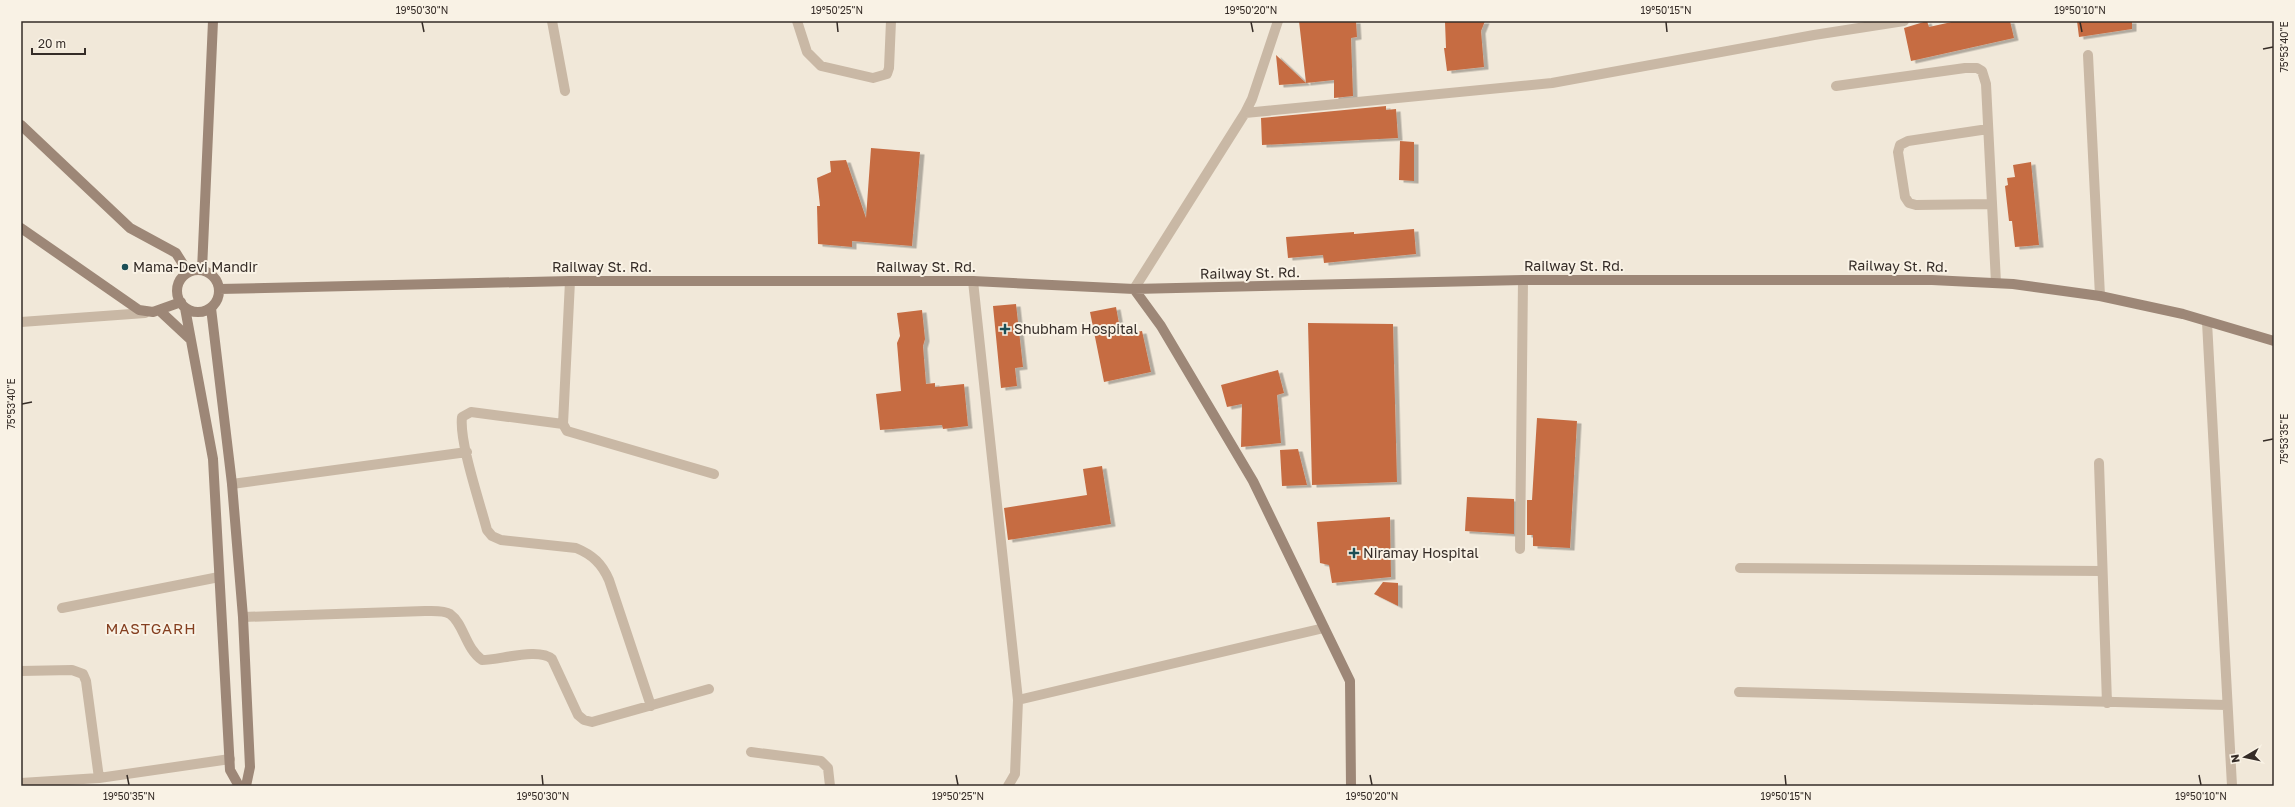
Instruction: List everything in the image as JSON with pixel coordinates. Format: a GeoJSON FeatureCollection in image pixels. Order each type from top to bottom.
{"type":"FeatureCollection","features":[{"type":"Feature","properties":{"kind":"street"},"geometry":{"type":"LineString","coordinates":[[202,270],[214,21]]}},
{"type":"Feature","properties":{"kind":"street"},"geometry":{"type":"LineString","coordinates":[[552,21],[565,91]]}},
{"type":"Feature","properties":{"kind":"street"},"geometry":{"type":"LineString","coordinates":[[797,21],[807,52],[813,61],[821,66],[873,78],[887,74],[889,68],[891,21]]}},
{"type":"Feature","properties":{"kind":"street"},"geometry":{"type":"LineString","coordinates":[[1278,21],[1252,99],[1245,113],[1134,289],[1161,326],[1253,482],[1350,681],[1351,786]]}},
{"type":"Feature","properties":{"kind":"street"},"geometry":{"type":"LineString","coordinates":[[1245,113],[1552,83],[1814,35],[1904,21]]}},
{"type":"Feature","properties":{"kind":"street"},"geometry":{"type":"LineString","coordinates":[[2088,55],[2100,296]]}},
{"type":"Feature","properties":{"kind":"street"},"geometry":{"type":"LineString","coordinates":[[1836,86],[1977,68],[1982,71],[1985,78],[1996,283]]}},
{"type":"Feature","properties":{"kind":"street"},"geometry":{"type":"LineString","coordinates":[[21,125],[130,228],[176,253],[188,272]]}},
{"type":"Feature","properties":{"kind":"street"},"geometry":{"type":"LineString","coordinates":[[1988,129],[1908,141],[1900,146],[1898,152],[1905,197],[1909,202],[1916,204],[1992,204]]}},
{"type":"Feature","properties":{"kind":"street"},"geometry":{"type":"LineString","coordinates":[[21,228],[71,264],[145,312]]}},
{"type":"Feature","properties":{"kind":"street"},"geometry":{"type":"LineString","coordinates":[[21,322],[160,311],[183,305],[198,312],[211,308],[219,296],[219,289],[214,276],[202,270],[188,272],[179,282],[177,289],[183,305],[212,459],[230,770],[239,786]]}},
{"type":"Feature","properties":{"kind":"street"},"geometry":{"type":"LineString","coordinates":[[1520,548],[1523,280]]}},
{"type":"Feature","properties":{"kind":"street","name":"Railway St. Rd."},"geometry":{"type":"LineString","coordinates":[[219,289],[570,281],[973,281],[1134,289],[1523,280],[1932,280],[1996,283],[2100,296],[2207,322],[2274,341]]}},
{"type":"Feature","properties":{"kind":"street"},"geometry":{"type":"LineString","coordinates":[[570,281],[563,424],[567,432],[714,474]]}},
{"type":"Feature","properties":{"kind":"street"},"geometry":{"type":"LineString","coordinates":[[973,281],[1018,700],[1015,774],[1008,786]]}},
{"type":"Feature","properties":{"kind":"street"},"geometry":{"type":"LineString","coordinates":[[211,308],[232,484],[244,617],[250,767],[246,786]]}},
{"type":"Feature","properties":{"kind":"street"},"geometry":{"type":"LineString","coordinates":[[160,311],[189,338]]}},
{"type":"Feature","properties":{"kind":"street"},"geometry":{"type":"LineString","coordinates":[[2207,322],[2226,704],[2232,786]]}},
{"type":"Feature","properties":{"kind":"street"},"geometry":{"type":"LineString","coordinates":[[563,424],[471,412],[465,414],[461,423],[487,530],[492,536],[501,540],[576,548],[587,552],[604,569],[651,706]]}},
{"type":"Feature","properties":{"kind":"street"},"geometry":{"type":"LineString","coordinates":[[232,484],[467,452]]}},
{"type":"Feature","properties":{"kind":"street"},"geometry":{"type":"LineString","coordinates":[[2098,463],[2107,703]]}},
{"type":"Feature","properties":{"kind":"street"},"geometry":{"type":"LineString","coordinates":[[1740,568],[2102,571]]}},
{"type":"Feature","properties":{"kind":"street"},"geometry":{"type":"LineString","coordinates":[[62,608],[219,577]]}},
{"type":"Feature","properties":{"kind":"street"},"geometry":{"type":"LineString","coordinates":[[244,617],[425,611],[449,614],[456,621],[470,649],[482,660],[546,654],[552,659],[578,715],[584,720],[600,721],[709,689]]}},
{"type":"Feature","properties":{"kind":"street"},"geometry":{"type":"LineString","coordinates":[[1018,700],[1324,628]]}},
{"type":"Feature","properties":{"kind":"street"},"geometry":{"type":"LineString","coordinates":[[21,671],[72,670],[83,674],[86,681],[99,778]]}},
{"type":"Feature","properties":{"kind":"street"},"geometry":{"type":"LineString","coordinates":[[1739,692],[2107,703],[2226,704]]}},
{"type":"Feature","properties":{"kind":"street"},"geometry":{"type":"LineString","coordinates":[[751,752],[821,761],[828,768],[830,786]]}},
{"type":"Feature","properties":{"kind":"street"},"geometry":{"type":"LineString","coordinates":[[21,783],[99,778],[230,759]]}},
{"type":"Feature","properties":{"kind":"building"},"geometry":{"type":"Polygon","coordinates":[[[1299,21],[1356,21],[1357,37],[1351,38],[1353,96],[1334,98],[1334,80],[1306,83],[1299,21]]]}},
{"type":"Feature","properties":{"kind":"building"},"geometry":{"type":"Polygon","coordinates":[[[1485,21],[1481,31],[1484,67],[1447,71],[1444,48],[1446,48],[1445,22],[1485,21]]]}},
{"type":"Feature","properties":{"kind":"building"},"geometry":{"type":"Polygon","coordinates":[[[1927,21],[1929,27],[1956,21],[2010,21],[2014,38],[1911,61],[1904,28],[1927,21]]]}},
{"type":"Feature","properties":{"kind":"building"},"geometry":{"type":"Polygon","coordinates":[[[2077,21],[2132,21],[2132,29],[2079,37],[2077,21]]]}},
{"type":"Feature","properties":{"kind":"building"},"geometry":{"type":"Polygon","coordinates":[[[1276,55],[1306,83],[1279,85],[1276,55]]]}},
{"type":"Feature","properties":{"kind":"building"},"geometry":{"type":"Polygon","coordinates":[[[1386,106],[1386,110],[1396,109],[1398,138],[1262,145],[1261,118],[1386,106]]]}},
{"type":"Feature","properties":{"kind":"building"},"geometry":{"type":"Polygon","coordinates":[[[1400,141],[1414,142],[1414,181],[1399,180],[1400,141]]]}},
{"type":"Feature","properties":{"kind":"building"},"geometry":{"type":"Polygon","coordinates":[[[871,148],[920,152],[912,246],[852,241],[852,247],[818,244],[817,206],[820,206],[817,178],[831,172],[830,161],[846,160],[866,218],[871,148]]]}},
{"type":"Feature","properties":{"kind":"building"},"geometry":{"type":"Polygon","coordinates":[[[2031,162],[2039,245],[2015,247],[2012,221],[2009,221],[2005,186],[2008,185],[2007,178],[2015,177],[2013,165],[2031,162]]]}},
{"type":"Feature","properties":{"kind":"building"},"geometry":{"type":"Polygon","coordinates":[[[1414,229],[1416,254],[1324,263],[1323,255],[1288,258],[1286,237],[1354,232],[1354,234],[1414,229]]]}},
{"type":"Feature","properties":{"kind":"building"},"geometry":{"type":"Polygon","coordinates":[[[1016,304],[1023,367],[1015,368],[1017,386],[1001,388],[993,306],[1016,304]]]}},
{"type":"Feature","properties":{"kind":"building"},"geometry":{"type":"Polygon","coordinates":[[[1116,307],[1120,329],[1129,327],[1130,333],[1142,331],[1151,372],[1104,382],[1090,312],[1116,307]]]}},
{"type":"Feature","properties":{"kind":"building"},"geometry":{"type":"Polygon","coordinates":[[[922,310],[925,339],[923,346],[926,384],[935,383],[935,387],[964,384],[968,426],[943,429],[942,425],[880,430],[876,394],[901,391],[897,343],[900,336],[897,313],[922,310]]]}},
{"type":"Feature","properties":{"kind":"building"},"geometry":{"type":"Polygon","coordinates":[[[1308,323],[1393,324],[1397,482],[1312,485],[1308,323]]]}},
{"type":"Feature","properties":{"kind":"building"},"geometry":{"type":"Polygon","coordinates":[[[1278,370],[1284,393],[1277,395],[1281,443],[1241,447],[1242,404],[1227,407],[1221,385],[1278,370]]]}},
{"type":"Feature","properties":{"kind":"building"},"geometry":{"type":"Polygon","coordinates":[[[1537,418],[1577,421],[1570,548],[1533,546],[1533,535],[1527,535],[1527,500],[1532,500],[1537,418]]]}},
{"type":"Feature","properties":{"kind":"building"},"geometry":{"type":"Polygon","coordinates":[[[1298,449],[1307,485],[1282,486],[1280,450],[1298,449]]]}},
{"type":"Feature","properties":{"kind":"building"},"geometry":{"type":"Polygon","coordinates":[[[1102,466],[1111,524],[1008,540],[1004,508],[1087,495],[1083,469],[1102,466]]]}},
{"type":"Feature","properties":{"kind":"building"},"geometry":{"type":"Polygon","coordinates":[[[1467,497],[1514,499],[1514,534],[1465,531],[1467,497]]]}},
{"type":"Feature","properties":{"kind":"building"},"geometry":{"type":"Polygon","coordinates":[[[1390,517],[1391,577],[1332,583],[1329,565],[1320,563],[1317,522],[1390,517]]]}},
{"type":"Feature","properties":{"kind":"building"},"geometry":{"type":"Polygon","coordinates":[[[1383,582],[1398,583],[1398,606],[1374,594],[1383,582]]]}},
{"type":"Feature","properties":{"kind":"place","name":"Mama-Devi Mandir"},"geometry":{"type":"Point","coordinates":[125,267]}},
{"type":"Feature","properties":{"kind":"place","name":"Shubham Hospital"},"geometry":{"type":"Point","coordinates":[1005,329]}},
{"type":"Feature","properties":{"kind":"place","name":"Niramay Hospital"},"geometry":{"type":"Point","coordinates":[1354,553]}},
{"type":"Feature","properties":{"kind":"district","name":"MASTGARH"},"geometry":{"type":"Point","coordinates":[151,629]}}]}
